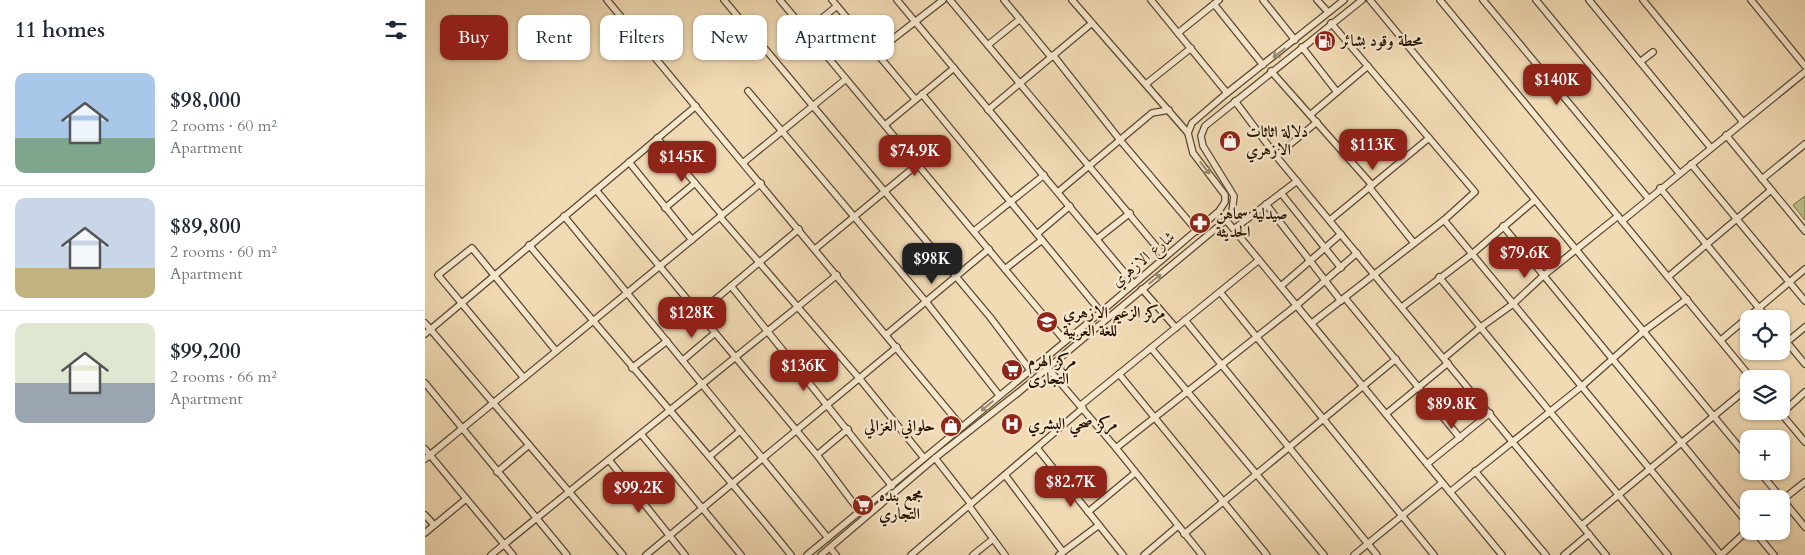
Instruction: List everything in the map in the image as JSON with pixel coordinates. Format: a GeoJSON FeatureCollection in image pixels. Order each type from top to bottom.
{"type":"FeatureCollection","features":[{"type":"Feature","properties":{"kind":"street"},"geometry":{"type":"LineString","coordinates":[[607,0],[887,334],[962,427]]}},
{"type":"Feature","properties":{"kind":"street"},"geometry":{"type":"LineString","coordinates":[[724,0],[956,277],[1030,370]]}},
{"type":"Feature","properties":{"kind":"street"},"geometry":{"type":"LineString","coordinates":[[780,0],[792,15]]}},
{"type":"Feature","properties":{"kind":"street"},"geometry":{"type":"LineString","coordinates":[[832,0],[844,15]]}},
{"type":"Feature","properties":{"kind":"street"},"geometry":{"type":"LineString","coordinates":[[897,0],[1134,284]]}},
{"type":"Feature","properties":{"kind":"street"},"geometry":{"type":"LineString","coordinates":[[894,38],[943,0]]}},
{"type":"Feature","properties":{"kind":"street"},"geometry":{"type":"LineString","coordinates":[[951,0],[1165,257]]}},
{"type":"Feature","properties":{"kind":"street"},"geometry":{"type":"LineString","coordinates":[[1004,0],[1197,231]]}},
{"type":"Feature","properties":{"kind":"street"},"geometry":{"type":"LineString","coordinates":[[1072,0],[1189,133],[1196,118],[1344,0]]}},
{"type":"Feature","properties":{"kind":"street"},"geometry":{"type":"LineString","coordinates":[[1151,0],[1227,92]]}},
{"type":"Feature","properties":{"kind":"street"},"geometry":{"type":"LineString","coordinates":[[1263,0],[1295,40]]}},
{"type":"Feature","properties":{"kind":"street"},"geometry":{"type":"LineString","coordinates":[[1317,0],[1328,12]]}},
{"type":"Feature","properties":{"kind":"street","name":"شارع الازهري"},"geometry":{"type":"LineString","coordinates":[[821,555],[935,458],[1226,220],[1232,212],[1235,196],[1208,156],[1201,136],[1205,126],[1271,71],[1362,0]]}},
{"type":"Feature","properties":{"kind":"street"},"geometry":{"type":"LineString","coordinates":[[1370,0],[1740,448]]}},
{"type":"Feature","properties":{"kind":"street"},"geometry":{"type":"LineString","coordinates":[[1440,0],[1746,370]]}},
{"type":"Feature","properties":{"kind":"street"},"geometry":{"type":"LineString","coordinates":[[1483,0],[1648,198]]}},
{"type":"Feature","properties":{"kind":"street"},"geometry":{"type":"LineString","coordinates":[[1536,0],[1679,173]]}},
{"type":"Feature","properties":{"kind":"street"},"geometry":{"type":"LineString","coordinates":[[1589,0],[1711,148]]}},
{"type":"Feature","properties":{"kind":"street"},"geometry":{"type":"LineString","coordinates":[[1643,0],[1743,122]]}},
{"type":"Feature","properties":{"kind":"street"},"geometry":{"type":"LineString","coordinates":[[1751,0],[1805,66]]}},
{"type":"Feature","properties":{"kind":"street"},"geometry":{"type":"LineString","coordinates":[[1178,33],[1216,2],[1263,65]]}},
{"type":"Feature","properties":{"kind":"street"},"geometry":{"type":"LineString","coordinates":[[826,15],[837,6]]}},
{"type":"Feature","properties":{"kind":"street"},"geometry":{"type":"LineString","coordinates":[[989,45],[1019,19]]}},
{"type":"Feature","properties":{"kind":"street"},"geometry":{"type":"LineString","coordinates":[[988,110],[1092,23]]}},
{"type":"Feature","properties":{"kind":"street"},"geometry":{"type":"LineString","coordinates":[[1312,324],[1444,220],[1475,192],[1331,23]]}},
{"type":"Feature","properties":{"kind":"street"},"geometry":{"type":"LineString","coordinates":[[1302,47],[1337,92]]}},
{"type":"Feature","properties":{"kind":"street"},"geometry":{"type":"LineString","coordinates":[[1146,84],[1191,48]]}},
{"type":"Feature","properties":{"kind":"street"},"geometry":{"type":"LineString","coordinates":[[1640,62],[1653,52]]}},
{"type":"Feature","properties":{"kind":"street"},"geometry":{"type":"LineString","coordinates":[[830,60],[1065,341]]}},
{"type":"Feature","properties":{"kind":"street"},"geometry":{"type":"LineString","coordinates":[[882,60],[915,99]]}},
{"type":"Feature","properties":{"kind":"street"},"geometry":{"type":"LineString","coordinates":[[1310,115],[1367,66]]}},
{"type":"Feature","properties":{"kind":"street"},"geometry":{"type":"LineString","coordinates":[[885,125],[954,68]]}},
{"type":"Feature","properties":{"kind":"street"},"geometry":{"type":"LineString","coordinates":[[1271,71],[1371,186],[1414,243]]}},
{"type":"Feature","properties":{"kind":"street"},"geometry":{"type":"LineString","coordinates":[[1386,414],[1418,387],[1481,327],[1513,304],[1576,249],[1648,198],[1805,72]]}},
{"type":"Feature","properties":{"kind":"street"},"geometry":{"type":"LineString","coordinates":[[744,162],[846,79]]}},
{"type":"Feature","properties":{"kind":"street"},"geometry":{"type":"LineString","coordinates":[[748,90],[853,218],[927,303],[999,396]]}},
{"type":"Feature","properties":{"kind":"street"},"geometry":{"type":"LineString","coordinates":[[921,94],[1101,312]]}},
{"type":"Feature","properties":{"kind":"street"},"geometry":{"type":"LineString","coordinates":[[1235,101],[1276,156],[1606,555]]}},
{"type":"Feature","properties":{"kind":"street"},"geometry":{"type":"LineString","coordinates":[[425,334],[696,106]]}},
{"type":"Feature","properties":{"kind":"street"},"geometry":{"type":"LineString","coordinates":[[1058,192],[1152,114],[1169,110]]}},
{"type":"Feature","properties":{"kind":"street"},"geometry":{"type":"LineString","coordinates":[[1276,156],[1317,122]]}},
{"type":"Feature","properties":{"kind":"street","name":"شارع الازهري"},"geometry":{"type":"LineString","coordinates":[[807,555],[1101,312],[1219,211],[1226,199],[1223,191],[1193,153],[1189,133]]}},
{"type":"Feature","properties":{"kind":"street"},"geometry":{"type":"LineString","coordinates":[[1726,136],[1805,231]]}},
{"type":"Feature","properties":{"kind":"street"},"geometry":{"type":"LineString","coordinates":[[657,138],[924,458]]}},
{"type":"Feature","properties":{"kind":"street"},"geometry":{"type":"LineString","coordinates":[[1330,220],[1429,138]]}},
{"type":"Feature","properties":{"kind":"street"},"geometry":{"type":"LineString","coordinates":[[1762,179],[1805,144]]}},
{"type":"Feature","properties":{"kind":"street"},"geometry":{"type":"LineString","coordinates":[[629,162],[691,240]]}},
{"type":"Feature","properties":{"kind":"street"},"geometry":{"type":"LineString","coordinates":[[815,249],[917,164]]}},
{"type":"Feature","properties":{"kind":"street"},"geometry":{"type":"LineString","coordinates":[[1691,164],[1805,301]]}},
{"type":"Feature","properties":{"kind":"street"},"geometry":{"type":"LineString","coordinates":[[974,231],[1044,175]]}},
{"type":"Feature","properties":{"kind":"street"},"geometry":{"type":"LineString","coordinates":[[1234,228],[1297,181]]}},
{"type":"Feature","properties":{"kind":"street"},"geometry":{"type":"LineString","coordinates":[[665,208],[695,183]]}},
{"type":"Feature","properties":{"kind":"street"},"geometry":{"type":"LineString","coordinates":[[427,457],[761,183]]}},
{"type":"Feature","properties":{"kind":"street"},"geometry":{"type":"LineString","coordinates":[[1660,188],[1760,310]]}},
{"type":"Feature","properties":{"kind":"street"},"geometry":{"type":"LineString","coordinates":[[596,190],[796,430],[860,512]]}},
{"type":"Feature","properties":{"kind":"street"},"geometry":{"type":"LineString","coordinates":[[1668,277],[1771,190]]}},
{"type":"Feature","properties":{"kind":"street"},"geometry":{"type":"LineString","coordinates":[[1281,193],[1341,268]]}},
{"type":"Feature","properties":{"kind":"street"},"geometry":{"type":"LineString","coordinates":[[1402,306],[1472,254],[1535,200]]}},
{"type":"Feature","properties":{"kind":"street"},"geometry":{"type":"LineString","coordinates":[[1266,204],[1326,280],[1460,438]]}},
{"type":"Feature","properties":{"kind":"street"},"geometry":{"type":"LineString","coordinates":[[1037,234],[1070,206]]}},
{"type":"Feature","properties":{"kind":"street"},"geometry":{"type":"LineString","coordinates":[[1097,239],[1129,213]]}},
{"type":"Feature","properties":{"kind":"street"},"geometry":{"type":"LineString","coordinates":[[564,216],[829,538]]}},
{"type":"Feature","properties":{"kind":"street"},"geometry":{"type":"LineString","coordinates":[[1226,220],[1502,555]]}},
{"type":"Feature","properties":{"kind":"street"},"geometry":{"type":"LineString","coordinates":[[1444,220],[1721,555],[1740,538]]}},
{"type":"Feature","properties":{"kind":"street"},"geometry":{"type":"LineString","coordinates":[[1503,226],[1740,514]]}},
{"type":"Feature","properties":{"kind":"street"},"geometry":{"type":"LineString","coordinates":[[699,313],[799,229]]}},
{"type":"Feature","properties":{"kind":"street"},"geometry":{"type":"LineString","coordinates":[[1281,286],[1341,234]]}},
{"type":"Feature","properties":{"kind":"street"},"geometry":{"type":"LineString","coordinates":[[1005,269],[1042,240]]}},
{"type":"Feature","properties":{"kind":"street"},"geometry":{"type":"LineString","coordinates":[[529,246],[632,368],[671,410],[733,483],[791,555]]}},
{"type":"Feature","properties":{"kind":"street"},"geometry":{"type":"LineString","coordinates":[[523,378],[439,275],[472,248],[556,352]]}},
{"type":"Feature","properties":{"kind":"street"},"geometry":{"type":"LineString","coordinates":[[887,334],[927,303],[989,249]]}},
{"type":"Feature","properties":{"kind":"street"},"geometry":{"type":"LineString","coordinates":[[1116,448],[1156,419],[1221,364],[1297,305],[1357,253]]}},
{"type":"Feature","properties":{"kind":"street"},"geometry":{"type":"LineString","coordinates":[[911,555],[1037,448],[1119,374],[1259,260]]}},
{"type":"Feature","properties":{"kind":"street"},"geometry":{"type":"LineString","coordinates":[[1721,340],[1805,269]]}},
{"type":"Feature","properties":{"kind":"street"},"geometry":{"type":"LineString","coordinates":[[491,555],[837,275]]}},
{"type":"Feature","properties":{"kind":"street"},"geometry":{"type":"LineString","coordinates":[[1439,277],[1668,555]]}},
{"type":"Feature","properties":{"kind":"street"},"geometry":{"type":"LineString","coordinates":[[731,286],[892,486]]}},
{"type":"Feature","properties":{"kind":"street"},"geometry":{"type":"LineString","coordinates":[[1142,289],[1176,328]]}},
{"type":"Feature","properties":{"kind":"street"},"geometry":{"type":"LineString","coordinates":[[1220,292],[1434,555]]}},
{"type":"Feature","properties":{"kind":"street"},"geometry":{"type":"LineString","coordinates":[[1450,492],[1549,410],[1582,386],[1611,358],[1644,331],[1687,299]]}},
{"type":"Feature","properties":{"kind":"street"},"geometry":{"type":"LineString","coordinates":[[1185,320],[1377,555]]}},
{"type":"Feature","properties":{"kind":"street"},"geometry":{"type":"LineString","coordinates":[[425,323],[623,555]]}},
{"type":"Feature","properties":{"kind":"street"},"geometry":{"type":"LineString","coordinates":[[1790,340],[1805,327]]}},
{"type":"Feature","properties":{"kind":"street"},"geometry":{"type":"LineString","coordinates":[[683,360],[715,333]]}},
{"type":"Feature","properties":{"kind":"street"},"geometry":{"type":"LineString","coordinates":[[632,368],[667,341]]}},
{"type":"Feature","properties":{"kind":"street"},"geometry":{"type":"LineString","coordinates":[[1790,346],[1805,364]]}},
{"type":"Feature","properties":{"kind":"street"},"geometry":{"type":"LineString","coordinates":[[646,555],[897,347]]}},
{"type":"Feature","properties":{"kind":"street"},"geometry":{"type":"LineString","coordinates":[[1151,348],[1189,391],[1324,555]]}},
{"type":"Feature","properties":{"kind":"street"},"geometry":{"type":"LineString","coordinates":[[1184,534],[1395,360]]}},
{"type":"Feature","properties":{"kind":"street"},"geometry":{"type":"LineString","coordinates":[[1042,361],[1116,448],[1202,555]]}},
{"type":"Feature","properties":{"kind":"street"},"geometry":{"type":"LineString","coordinates":[[1119,374],[1267,555]]}},
{"type":"Feature","properties":{"kind":"street"},"geometry":{"type":"LineString","coordinates":[[425,383],[567,555]]}},
{"type":"Feature","properties":{"kind":"street"},"geometry":{"type":"LineString","coordinates":[[1790,404],[1805,392]]}},
{"type":"Feature","properties":{"kind":"street"},"geometry":{"type":"LineString","coordinates":[[1582,525],[1651,470],[1681,442],[1740,394]]}},
{"type":"Feature","properties":{"kind":"street"},"geometry":{"type":"LineString","coordinates":[[1427,464],[1490,413]]}},
{"type":"Feature","properties":{"kind":"street"},"geometry":{"type":"LineString","coordinates":[[1787,420],[1805,442]]}},
{"type":"Feature","properties":{"kind":"street"},"geometry":{"type":"LineString","coordinates":[[817,456],[848,429]]}},
{"type":"Feature","properties":{"kind":"street"},"geometry":{"type":"LineString","coordinates":[[710,456],[741,431]]}},
{"type":"Feature","properties":{"kind":"street"},"geometry":{"type":"LineString","coordinates":[[641,434],[701,509],[741,555]]}},
{"type":"Feature","properties":{"kind":"street"},"geometry":{"type":"LineString","coordinates":[[497,472],[529,445]]}},
{"type":"Feature","properties":{"kind":"street"},"geometry":{"type":"LineString","coordinates":[[1037,448],[1123,555]]}},
{"type":"Feature","properties":{"kind":"street"},"geometry":{"type":"LineString","coordinates":[[425,449],[427,457],[466,499],[513,555]]}},
{"type":"Feature","properties":{"kind":"street"},"geometry":{"type":"LineString","coordinates":[[935,458],[1005,555]]}},
{"type":"Feature","properties":{"kind":"street"},"geometry":{"type":"LineString","coordinates":[[609,460],[685,555]]}},
{"type":"Feature","properties":{"kind":"street"},"geometry":{"type":"LineString","coordinates":[[1475,471],[1546,555]]}},
{"type":"Feature","properties":{"kind":"street"},"geometry":{"type":"LineString","coordinates":[[1088,512],[1135,473]]}},
{"type":"Feature","properties":{"kind":"street"},"geometry":{"type":"LineString","coordinates":[[1005,474],[1061,554],[1099,525]]}},
{"type":"Feature","properties":{"kind":"street"},"geometry":{"type":"LineString","coordinates":[[1766,480],[1774,490]]}},
{"type":"Feature","properties":{"kind":"street"},"geometry":{"type":"LineString","coordinates":[[1354,555],[1442,482]]}},
{"type":"Feature","properties":{"kind":"street"},"geometry":{"type":"LineString","coordinates":[[1790,494],[1805,482]]}},
{"type":"Feature","properties":{"kind":"street"},"geometry":{"type":"LineString","coordinates":[[425,533],[466,499]]}},
{"type":"Feature","properties":{"kind":"street"},"geometry":{"type":"LineString","coordinates":[[1790,509],[1805,526]]}},
{"type":"Feature","properties":{"kind":"street"},"geometry":{"type":"LineString","coordinates":[[425,515],[434,525]]}},
{"type":"Feature","properties":{"kind":"street"},"geometry":{"type":"LineString","coordinates":[[1144,555],[1178,526]]}},
{"type":"Feature","properties":{"kind":"street"},"geometry":{"type":"LineString","coordinates":[[1564,555],[1589,534]]}},
{"type":"Feature","properties":{"kind":"street"},"geometry":{"type":"LineString","coordinates":[[973,555],[993,539]]}},
{"type":"Feature","properties":{"kind":"street"},"geometry":{"type":"LineString","coordinates":[[1762,540],[1774,555]]}},
{"type":"Feature","properties":{"kind":"street"},"geometry":{"type":"LineString","coordinates":[[830,548],[836,555]]}},
{"type":"Feature","properties":{"kind":"green space"},"geometry":{"type":"Polygon","coordinates":[[[1805,196],[1805,220],[1793,205],[1805,196]]]}},
{"type":"Feature","properties":{"kind":"place","name":"محطة وقود بشائر"},"geometry":{"type":"Point","coordinates":[1325,41]}},
{"type":"Feature","properties":{"kind":"place","name":"دلالة اثاثات الازهري"},"geometry":{"type":"Point","coordinates":[1230,141]}},
{"type":"Feature","properties":{"kind":"place","name":"صيدلية سماهن الحديثة"},"geometry":{"type":"Point","coordinates":[1200,223]}},
{"type":"Feature","properties":{"kind":"place","name":"مركز الزعيم الازهري للغة العربية"},"geometry":{"type":"Point","coordinates":[1047,322]}},
{"type":"Feature","properties":{"kind":"place","name":"مركز الهرم التجارى"},"geometry":{"type":"Point","coordinates":[1012,370]}},
{"type":"Feature","properties":{"kind":"place","name":"مركز صحي البشري"},"geometry":{"type":"Point","coordinates":[1012,424]}},
{"type":"Feature","properties":{"kind":"place","name":"حلواني الغزالي"},"geometry":{"type":"Point","coordinates":[951,426]}},
{"type":"Feature","properties":{"kind":"place","name":"مجمع بنده التجاري"},"geometry":{"type":"Point","coordinates":[863,505]}}]}
